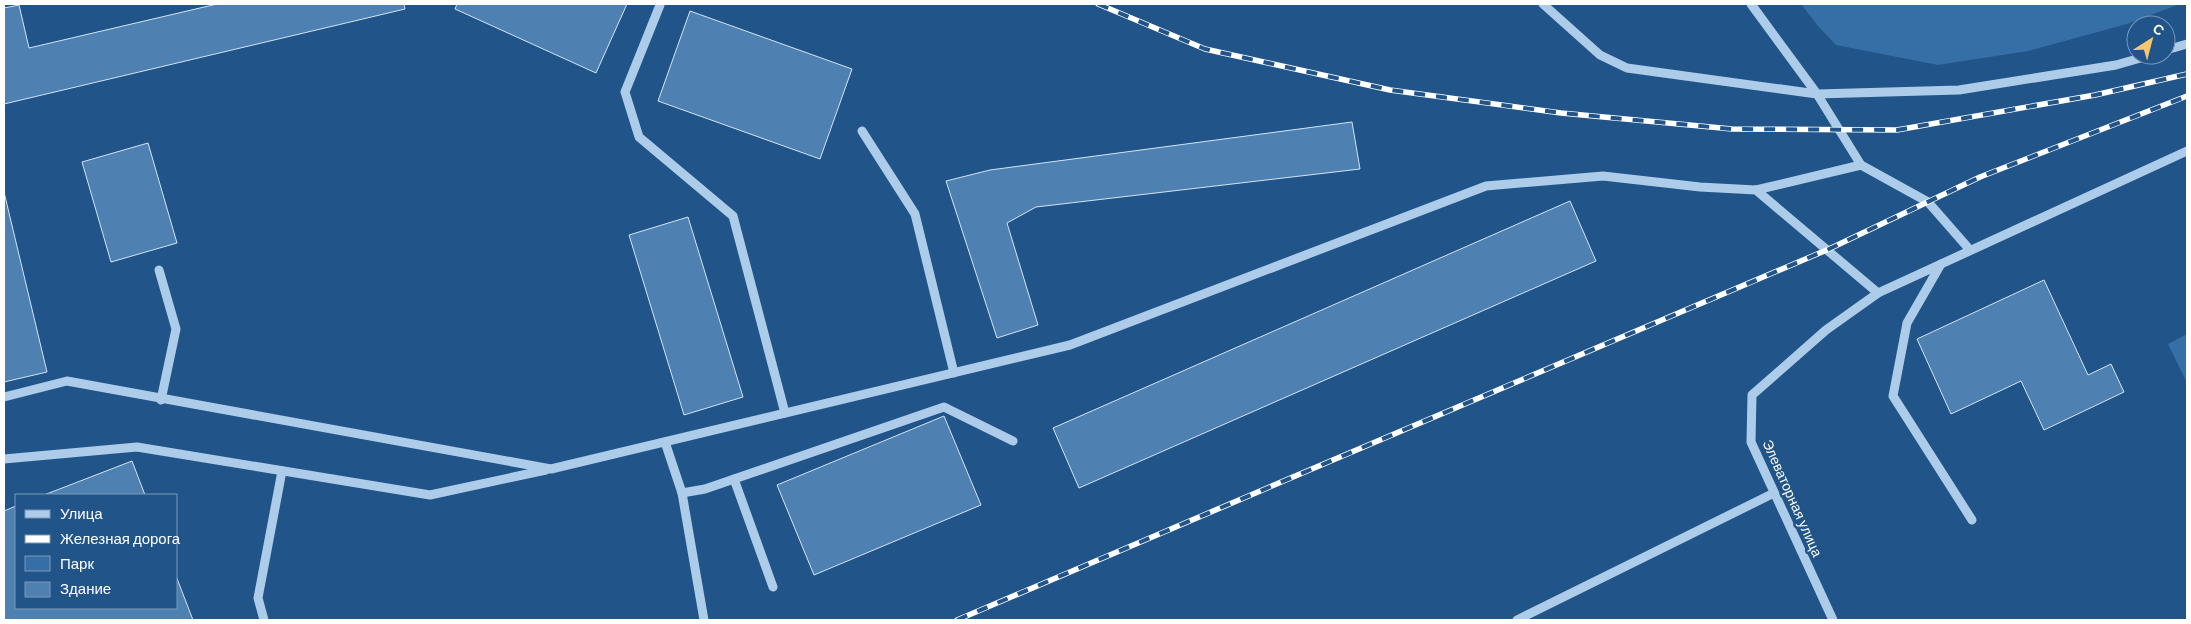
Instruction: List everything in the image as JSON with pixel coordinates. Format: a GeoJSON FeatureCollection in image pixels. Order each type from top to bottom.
{"type":"FeatureCollection","features":[{"type":"Feature","properties":{"kind":"street"},"geometry":{"type":"LineString","coordinates":[[1543,4],[1600,54],[1627,68],[1817,94],[1959,90],[2126,63]]}},
{"type":"Feature","properties":{"kind":"street"},"geometry":{"type":"LineString","coordinates":[[1752,4],[1817,94],[1861,165],[1928,202],[1970,250]]}},
{"type":"Feature","properties":{"kind":"street"},"geometry":{"type":"LineString","coordinates":[[660,5],[625,92],[638,137],[733,216],[785,413]]}},
{"type":"Feature","properties":{"kind":"street"},"geometry":{"type":"LineString","coordinates":[[862,131],[915,214],[954,373]]}},
{"type":"Feature","properties":{"kind":"street","name":"Элеваторная улица"},"geometry":{"type":"LineString","coordinates":[[1833,620],[1751,442],[1752,395],[1826,330],[1878,293],[2187,151]]}},
{"type":"Feature","properties":{"kind":"street"},"geometry":{"type":"LineString","coordinates":[[4,459],[137,447],[430,495],[551,469],[1070,345],[1486,186],[1603,176],[1700,187],[1756,190],[1861,165]]}},
{"type":"Feature","properties":{"kind":"street"},"geometry":{"type":"LineString","coordinates":[[1756,190],[1878,293]]}},
{"type":"Feature","properties":{"kind":"street"},"geometry":{"type":"LineString","coordinates":[[1941,264],[1907,323],[1893,396],[1972,520]]}},
{"type":"Feature","properties":{"kind":"street"},"geometry":{"type":"LineString","coordinates":[[159,270],[176,329],[161,400]]}},
{"type":"Feature","properties":{"kind":"street"},"geometry":{"type":"LineString","coordinates":[[4,397],[67,381],[161,400],[551,469]]}},
{"type":"Feature","properties":{"kind":"street"},"geometry":{"type":"LineString","coordinates":[[682,493],[705,489],[944,407],[1013,441]]}},
{"type":"Feature","properties":{"kind":"street"},"geometry":{"type":"LineString","coordinates":[[665,442],[682,493],[704,620]]}},
{"type":"Feature","properties":{"kind":"street"},"geometry":{"type":"LineString","coordinates":[[264,620],[258,598],[282,471]]}},
{"type":"Feature","properties":{"kind":"street"},"geometry":{"type":"LineString","coordinates":[[734,479],[773,587]]}},
{"type":"Feature","properties":{"kind":"street"},"geometry":{"type":"LineString","coordinates":[[1517,620],[1774,493]]}},
{"type":"Feature","properties":{"kind":"green space"},"geometry":{"type":"Polygon","coordinates":[[[1801,4],[2180,4],[2151,15],[2126,15],[2126,24],[2028,51],[1938,65],[1836,45],[1801,4]]]}},
{"type":"Feature","properties":{"kind":"green space"},"geometry":{"type":"Polygon","coordinates":[[[2187,334],[2187,383],[2168,344],[2187,334]]]}},
{"type":"Feature","properties":{"kind":"building"},"geometry":{"type":"Polygon","coordinates":[[[217,4],[404,4],[405,9],[4,104],[4,8],[19,5],[29,48],[217,4]]]}},
{"type":"Feature","properties":{"kind":"building"},"geometry":{"type":"Polygon","coordinates":[[[457,4],[627,4],[596,73],[455,9],[457,4]]]}},
{"type":"Feature","properties":{"kind":"building"},"geometry":{"type":"Polygon","coordinates":[[[690,11],[852,69],[820,159],[658,101],[690,11]]]}},
{"type":"Feature","properties":{"kind":"building"},"geometry":{"type":"Polygon","coordinates":[[[1352,122],[1360,169],[1036,207],[1007,223],[1038,325],[997,338],[946,181],[990,170],[1352,122]]]}},
{"type":"Feature","properties":{"kind":"building"},"geometry":{"type":"Polygon","coordinates":[[[148,143],[177,243],[111,262],[82,162],[148,143]]]}},
{"type":"Feature","properties":{"kind":"building"},"geometry":{"type":"Polygon","coordinates":[[[4,192],[47,372],[4,382],[4,192]]]}},
{"type":"Feature","properties":{"kind":"building"},"geometry":{"type":"Polygon","coordinates":[[[1570,201],[1596,261],[1079,488],[1053,428],[1570,201]]]}},
{"type":"Feature","properties":{"kind":"building"},"geometry":{"type":"Polygon","coordinates":[[[688,217],[743,397],[684,415],[629,235],[688,217]]]}},
{"type":"Feature","properties":{"kind":"building"},"geometry":{"type":"Polygon","coordinates":[[[2044,280],[2088,375],[2111,364],[2124,392],[2044,430],[2021,381],[1951,414],[1917,339],[2044,280]]]}},
{"type":"Feature","properties":{"kind":"building"},"geometry":{"type":"Polygon","coordinates":[[[944,416],[981,505],[814,575],[777,485],[944,416]]]}},
{"type":"Feature","properties":{"kind":"building"},"geometry":{"type":"Polygon","coordinates":[[[132,461],[145,494],[47,494],[132,461]]]}},
{"type":"Feature","properties":{"kind":"building"},"geometry":{"type":"Polygon","coordinates":[[[15,506],[15,609],[178,609],[178,581],[193,620],[4,620],[4,511],[15,506]]]}},
{"type":"Feature","properties":{"kind":"railway"},"geometry":{"type":"LineString","coordinates":[[1098,4],[1205,49],[1390,90],[1561,113],[1732,129],[1897,130],[2095,95],[2187,74]]}},
{"type":"Feature","properties":{"kind":"railway"},"geometry":{"type":"LineString","coordinates":[[957,620],[1829,249],[1980,177],[2187,96]]}}]}
